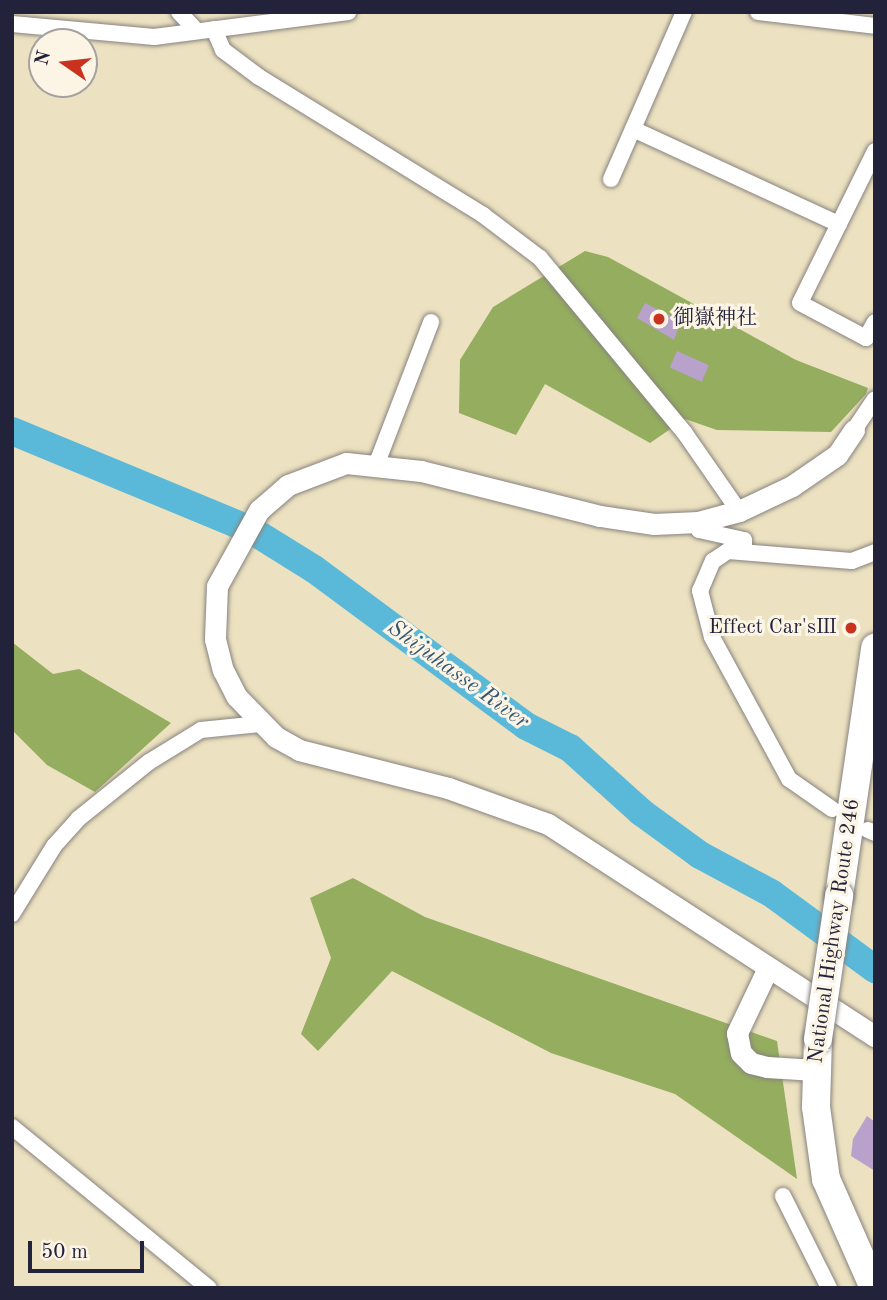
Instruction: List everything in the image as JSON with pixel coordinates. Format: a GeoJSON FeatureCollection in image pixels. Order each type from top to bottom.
{"type":"FeatureCollection","features":[{"type":"Feature","properties":{"kind":"highway","name":"National Highway Route 246"},"geometry":{"type":"LineString","coordinates":[[874,1288],[826,1179],[819,1143],[815,1070],[875,648]]}},
{"type":"Feature","properties":{"kind":"street"},"geometry":{"type":"LineString","coordinates":[[179,12],[197,31]]}},
{"type":"Feature","properties":{"kind":"street"},"geometry":{"type":"LineString","coordinates":[[12,24],[154,37],[348,12]]}},
{"type":"Feature","properties":{"kind":"street"},"geometry":{"type":"LineString","coordinates":[[611,179],[684,12]]}},
{"type":"Feature","properties":{"kind":"street"},"geometry":{"type":"LineString","coordinates":[[758,12],[815,15],[875,26]]}},
{"type":"Feature","properties":{"kind":"street"},"geometry":{"type":"LineString","coordinates":[[214,29],[223,50],[259,77],[483,215],[540,258],[684,432],[739,511]]}},
{"type":"Feature","properties":{"kind":"street"},"geometry":{"type":"LineString","coordinates":[[633,129],[839,224]]}},
{"type":"Feature","properties":{"kind":"street"},"geometry":{"type":"LineString","coordinates":[[875,151],[800,303],[866,338],[875,322]]}},
{"type":"Feature","properties":{"kind":"street"},"geometry":{"type":"LineString","coordinates":[[377,463],[431,322]]}},
{"type":"Feature","properties":{"kind":"street"},"geometry":{"type":"LineString","coordinates":[[875,399],[837,455],[813,473],[739,511],[698,522],[654,524],[600,516],[377,463],[346,463],[312,474],[288,485],[259,510],[217,586],[215,639],[223,670],[237,697],[260,724],[299,750],[448,788],[548,824],[595,850],[767,970],[875,1036]]}},
{"type":"Feature","properties":{"kind":"street"},"geometry":{"type":"LineString","coordinates":[[854,430],[875,418]]}},
{"type":"Feature","properties":{"kind":"street"},"geometry":{"type":"LineString","coordinates":[[698,522],[699,530],[744,540],[744,549]]}},
{"type":"Feature","properties":{"kind":"street"},"geometry":{"type":"LineString","coordinates":[[832,809],[789,779],[712,636],[700,591],[705,574],[713,561],[729,551],[744,549],[852,561],[875,552]]}},
{"type":"Feature","properties":{"kind":"street"},"geometry":{"type":"LineString","coordinates":[[12,915],[54,846],[78,819],[139,769],[201,730],[260,724]]}},
{"type":"Feature","properties":{"kind":"street"},"geometry":{"type":"LineString","coordinates":[[767,970],[737,1033],[741,1053],[751,1063],[767,1068],[815,1070]]}},
{"type":"Feature","properties":{"kind":"street"},"geometry":{"type":"LineString","coordinates":[[12,1127],[209,1288]]}},
{"type":"Feature","properties":{"kind":"street"},"geometry":{"type":"LineString","coordinates":[[783,1196],[829,1288]]}},
{"type":"Feature","properties":{"kind":"green space"},"geometry":{"type":"Polygon","coordinates":[[[585,251],[608,257],[796,360],[868,388],[866,394],[831,432],[717,430],[685,419],[650,443],[545,384],[516,435],[459,413],[460,360],[493,307],[585,251]]]}},
{"type":"Feature","properties":{"kind":"green space"},"geometry":{"type":"Polygon","coordinates":[[[12,642],[53,674],[79,669],[171,723],[95,792],[47,765],[12,730],[12,642]]]}},
{"type":"Feature","properties":{"kind":"green space"},"geometry":{"type":"Polygon","coordinates":[[[353,878],[425,917],[777,1041],[797,1179],[675,1094],[551,1053],[392,971],[318,1051],[301,1034],[331,958],[310,898],[353,878]]]}},
{"type":"Feature","properties":{"kind":"building","name":"御嶽神社"},"geometry":{"type":"Polygon","coordinates":[[[645,303],[681,321],[674,340],[637,318],[645,303]]]}},
{"type":"Feature","properties":{"kind":"building"},"geometry":{"type":"Polygon","coordinates":[[[677,351],[709,365],[702,382],[670,367],[677,351]]]}},
{"type":"Feature","properties":{"kind":"building"},"geometry":{"type":"Polygon","coordinates":[[[867,1116],[875,1122],[875,1171],[851,1156],[853,1139],[867,1116]]]}},
{"type":"Feature","properties":{"kind":"waterway","name":"Shijuhasse River"},"geometry":{"type":"LineString","coordinates":[[12,431],[251,530],[314,569],[526,726],[570,748],[641,812],[700,855],[771,893],[875,969]]}},
{"type":"Feature","properties":{"kind":"place","name":"御嶽神社"},"geometry":{"type":"Point","coordinates":[659,319]}},
{"type":"Feature","properties":{"kind":"place","name":"Effect Car'sⅢ"},"geometry":{"type":"Point","coordinates":[851,628]}}]}
